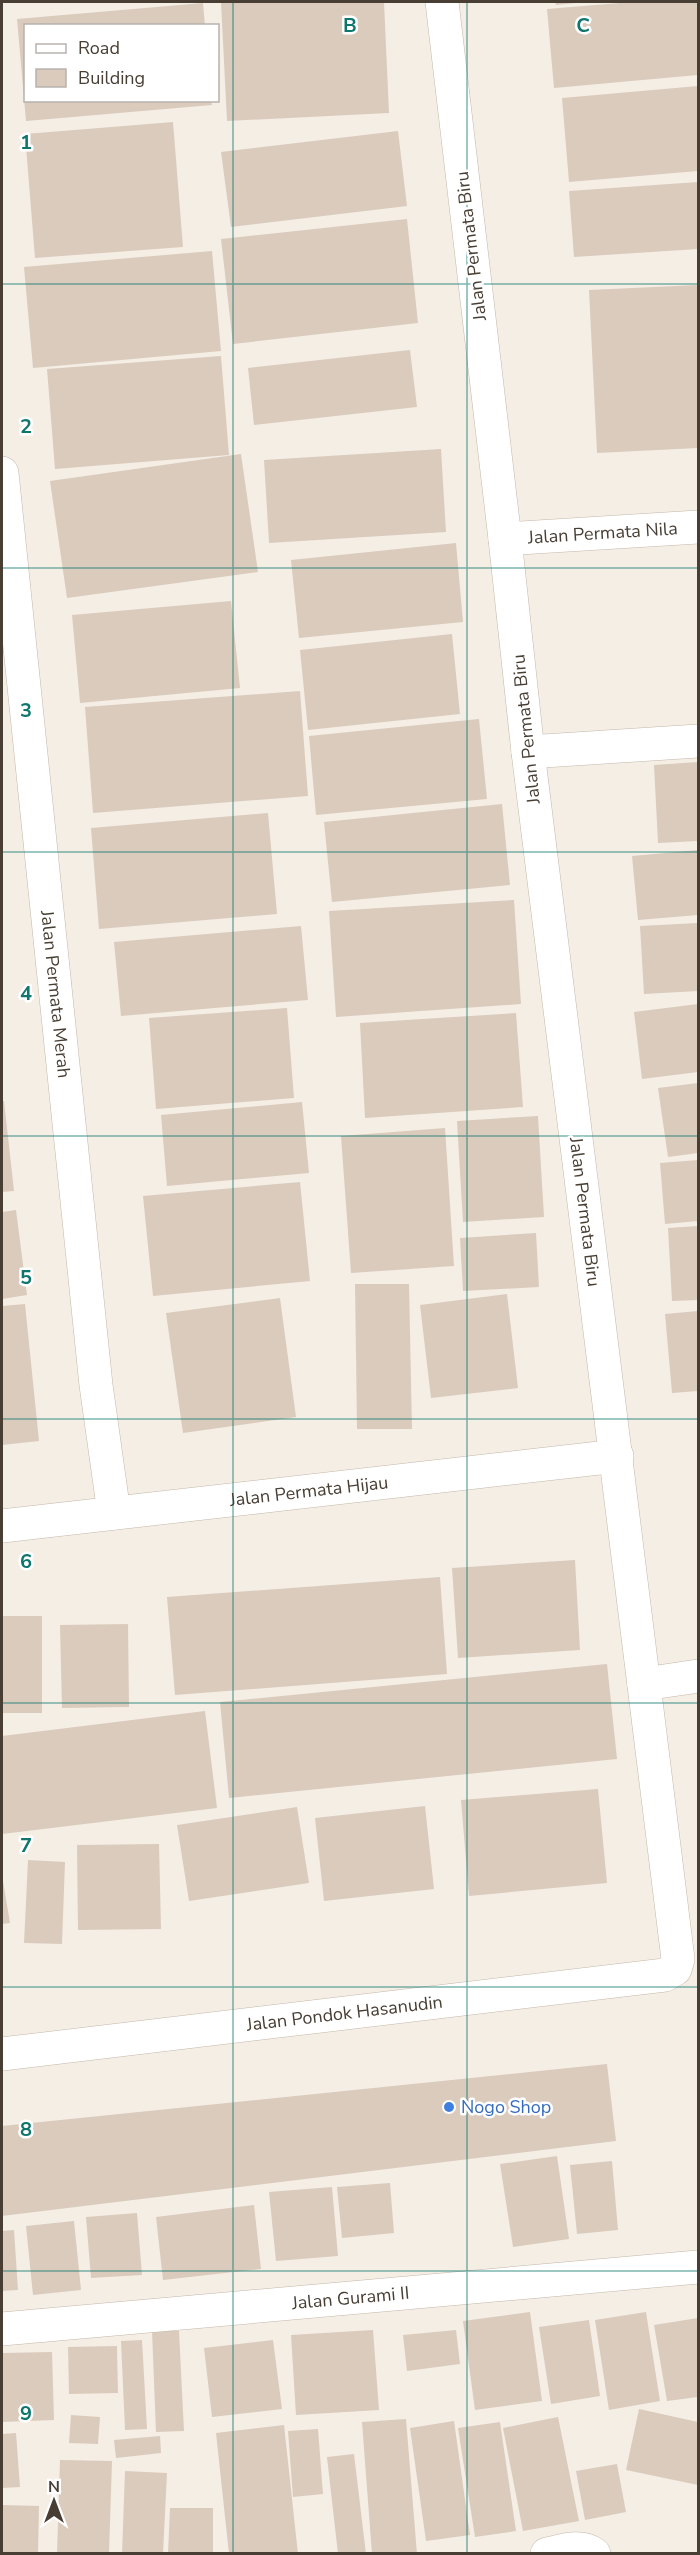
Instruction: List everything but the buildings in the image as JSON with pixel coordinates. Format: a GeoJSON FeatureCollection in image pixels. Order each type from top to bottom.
{"type":"FeatureCollection","features":[{"type":"Feature","properties":{"kind":"street","name":"Jalan Permata Biru"},"geometry":{"type":"LineString","coordinates":[[442,2],[528,752],[678,1959]]}},
{"type":"Feature","properties":{"kind":"street","name":"Jalan Permata Merah"},"geometry":{"type":"LineString","coordinates":[[2,473],[96,1385],[114,1513]]}},
{"type":"Feature","properties":{"kind":"street","name":"Jalan Permata Nila"},"geometry":{"type":"LineString","coordinates":[[505,539],[699,527]]}},
{"type":"Feature","properties":{"kind":"street"},"geometry":{"type":"LineString","coordinates":[[528,752],[699,741]]}},
{"type":"Feature","properties":{"kind":"street","name":"Jalan Permata Hijau"},"geometry":{"type":"LineString","coordinates":[[2,1526],[616,1456]]}},
{"type":"Feature","properties":{"kind":"street"},"geometry":{"type":"LineString","coordinates":[[645,1684],[699,1676]]}},
{"type":"Feature","properties":{"kind":"street","name":"Jalan Pondok Hasanudin"},"geometry":{"type":"LineString","coordinates":[[2,2054],[665,1975],[675,1969],[678,1959]]}},
{"type":"Feature","properties":{"kind":"street","name":"Jalan Gurami II"},"geometry":{"type":"LineString","coordinates":[[2,2329],[699,2267]]}},
{"type":"Feature","properties":{"kind":"street"},"geometry":{"type":"LineString","coordinates":[[547,2553],[577,2548],[587,2549],[594,2553]]}},
{"type":"Feature","properties":{"kind":"place","name":"Nogo Shop"},"geometry":{"type":"Point","coordinates":[449,2107]}}]}
